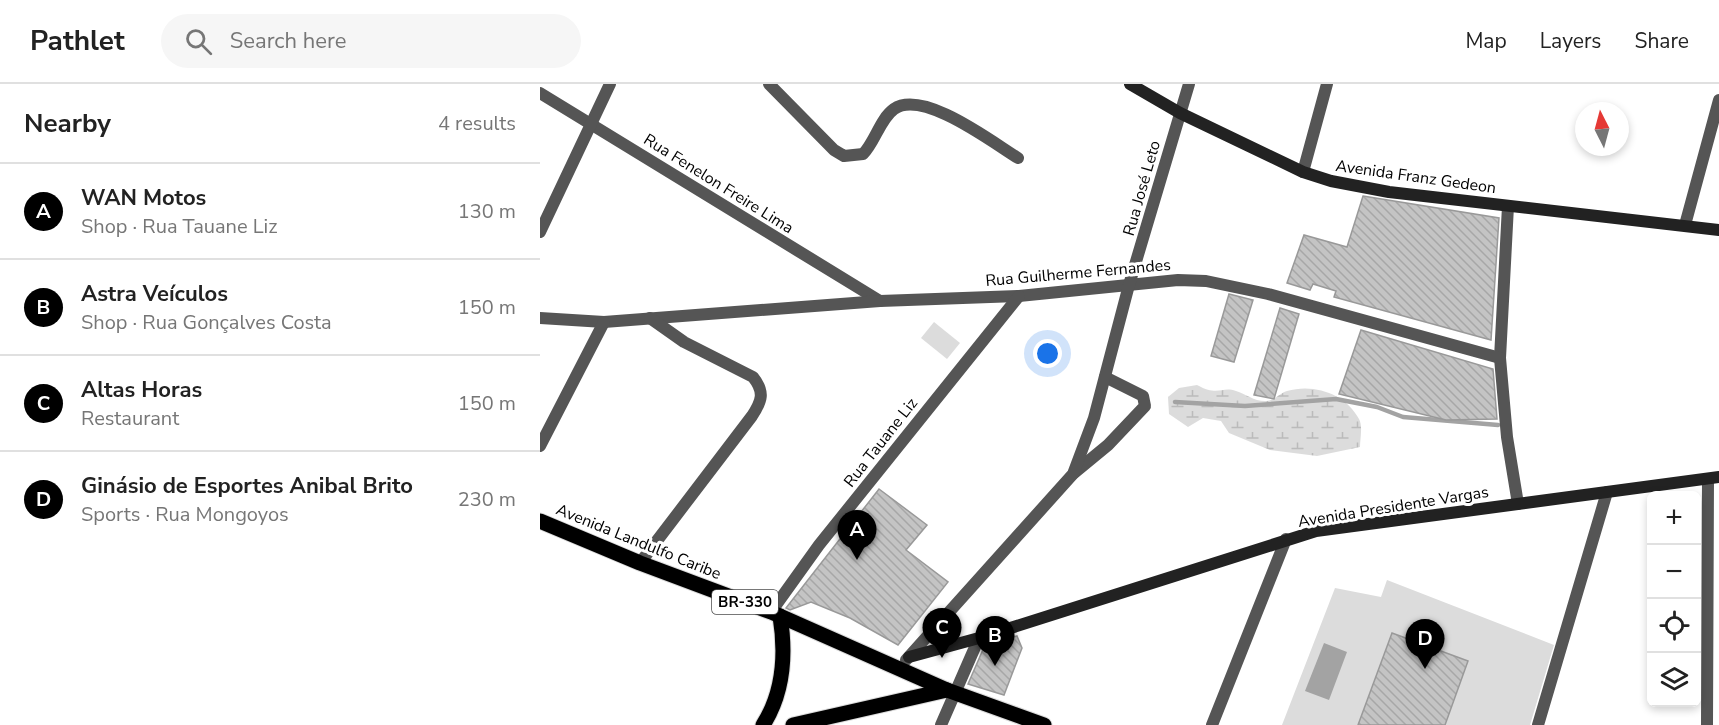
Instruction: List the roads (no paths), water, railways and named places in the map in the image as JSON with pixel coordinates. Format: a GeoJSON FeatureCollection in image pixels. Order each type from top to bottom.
{"type":"FeatureCollection","features":[{"type":"Feature","properties":{"kind":"main road","name":"Avenida Landulfo Caribe"},"geometry":{"type":"LineString","coordinates":[[540,521],[640,563],[776,614],[952,692],[1044,725]]}},
{"type":"Feature","properties":{"kind":"main road"},"geometry":{"type":"LineString","coordinates":[[763,725],[774,703],[781,678],[783,643],[776,614]]}},
{"type":"Feature","properties":{"kind":"main road"},"geometry":{"type":"LineString","coordinates":[[793,725],[952,692]]}},
{"type":"Feature","properties":{"kind":"street"},"geometry":{"type":"LineString","coordinates":[[540,232],[609,84]]}},
{"type":"Feature","properties":{"kind":"street"},"geometry":{"type":"LineString","coordinates":[[769,84],[828,144],[844,156],[863,154],[889,114],[900,106],[915,104],[935,109],[1018,158]]}},
{"type":"Feature","properties":{"kind":"street","name":"Avenida Franz Gedeon"},"geometry":{"type":"LineString","coordinates":[[1130,84],[1180,112],[1303,172],[1331,181],[1389,192],[1719,230]]}},
{"type":"Feature","properties":{"kind":"street","name":"Rua José Leto"},"geometry":{"type":"LineString","coordinates":[[1073,474],[1094,418],[1129,285],[1189,84]]}},
{"type":"Feature","properties":{"kind":"street"},"geometry":{"type":"LineString","coordinates":[[1303,172],[1327,84]]}},
{"type":"Feature","properties":{"kind":"street","name":"Rua Fenelon Freire Lima"},"geometry":{"type":"LineString","coordinates":[[540,93],[880,301]]}},
{"type":"Feature","properties":{"kind":"street"},"geometry":{"type":"LineString","coordinates":[[1685,225],[1719,100]]}},
{"type":"Feature","properties":{"kind":"street"},"geometry":{"type":"LineString","coordinates":[[1508,206],[1500,358],[1507,437],[1518,504]]}},
{"type":"Feature","properties":{"kind":"street","name":"Rua Guilherme Fernandes"},"geometry":{"type":"LineString","coordinates":[[540,318],[604,322],[880,301],[1019,296],[1178,280],[1206,281],[1268,294],[1500,358]]}},
{"type":"Feature","properties":{"kind":"street","name":"Rua Tauane Liz"},"geometry":{"type":"LineString","coordinates":[[776,614],[819,545],[1019,296]]}},
{"type":"Feature","properties":{"kind":"street"},"geometry":{"type":"LineString","coordinates":[[640,563],[752,416],[760,403],[761,387],[753,377],[684,342],[650,318]]}},
{"type":"Feature","properties":{"kind":"street"},"geometry":{"type":"LineString","coordinates":[[540,446],[604,322]]}},
{"type":"Feature","properties":{"kind":"street","name":"Rua José Leto"},"geometry":{"type":"LineString","coordinates":[[896,669],[1073,474],[1108,445],[1144,406],[1143,396],[1105,377]]}},
{"type":"Feature","properties":{"kind":"street"},"geometry":{"type":"LineString","coordinates":[[1707,725],[1713,478]]}},
{"type":"Feature","properties":{"kind":"street","name":"Avenida Presidente Vargas"},"geometry":{"type":"LineString","coordinates":[[909,657],[979,638],[1286,539],[1353,525],[1713,478]]}},
{"type":"Feature","properties":{"kind":"street"},"geometry":{"type":"LineString","coordinates":[[1538,725],[1607,492]]}},
{"type":"Feature","properties":{"kind":"street"},"geometry":{"type":"LineString","coordinates":[[1212,725],[1286,539]]}},
{"type":"Feature","properties":{"kind":"street"},"geometry":{"type":"LineString","coordinates":[[941,725],[952,692],[979,638]]}},
{"type":"Feature","properties":{"kind":"waterway"},"geometry":{"type":"LineString","coordinates":[[1175,402],[1245,406],[1336,399],[1377,407],[1403,417],[1498,425]]}},
{"type":"Feature","properties":{"kind":"place","name":"WAN Motos"},"geometry":{"type":"Point","coordinates":[857,560]}},
{"type":"Feature","properties":{"kind":"place","name":"Altas Horas"},"geometry":{"type":"Point","coordinates":[942,658]}},
{"type":"Feature","properties":{"kind":"place","name":"Astra Veículos"},"geometry":{"type":"Point","coordinates":[995,666]}},
{"type":"Feature","properties":{"kind":"place","name":"Ginásio de Esportes Anibal Brito"},"geometry":{"type":"Point","coordinates":[1425,669]}}]}
